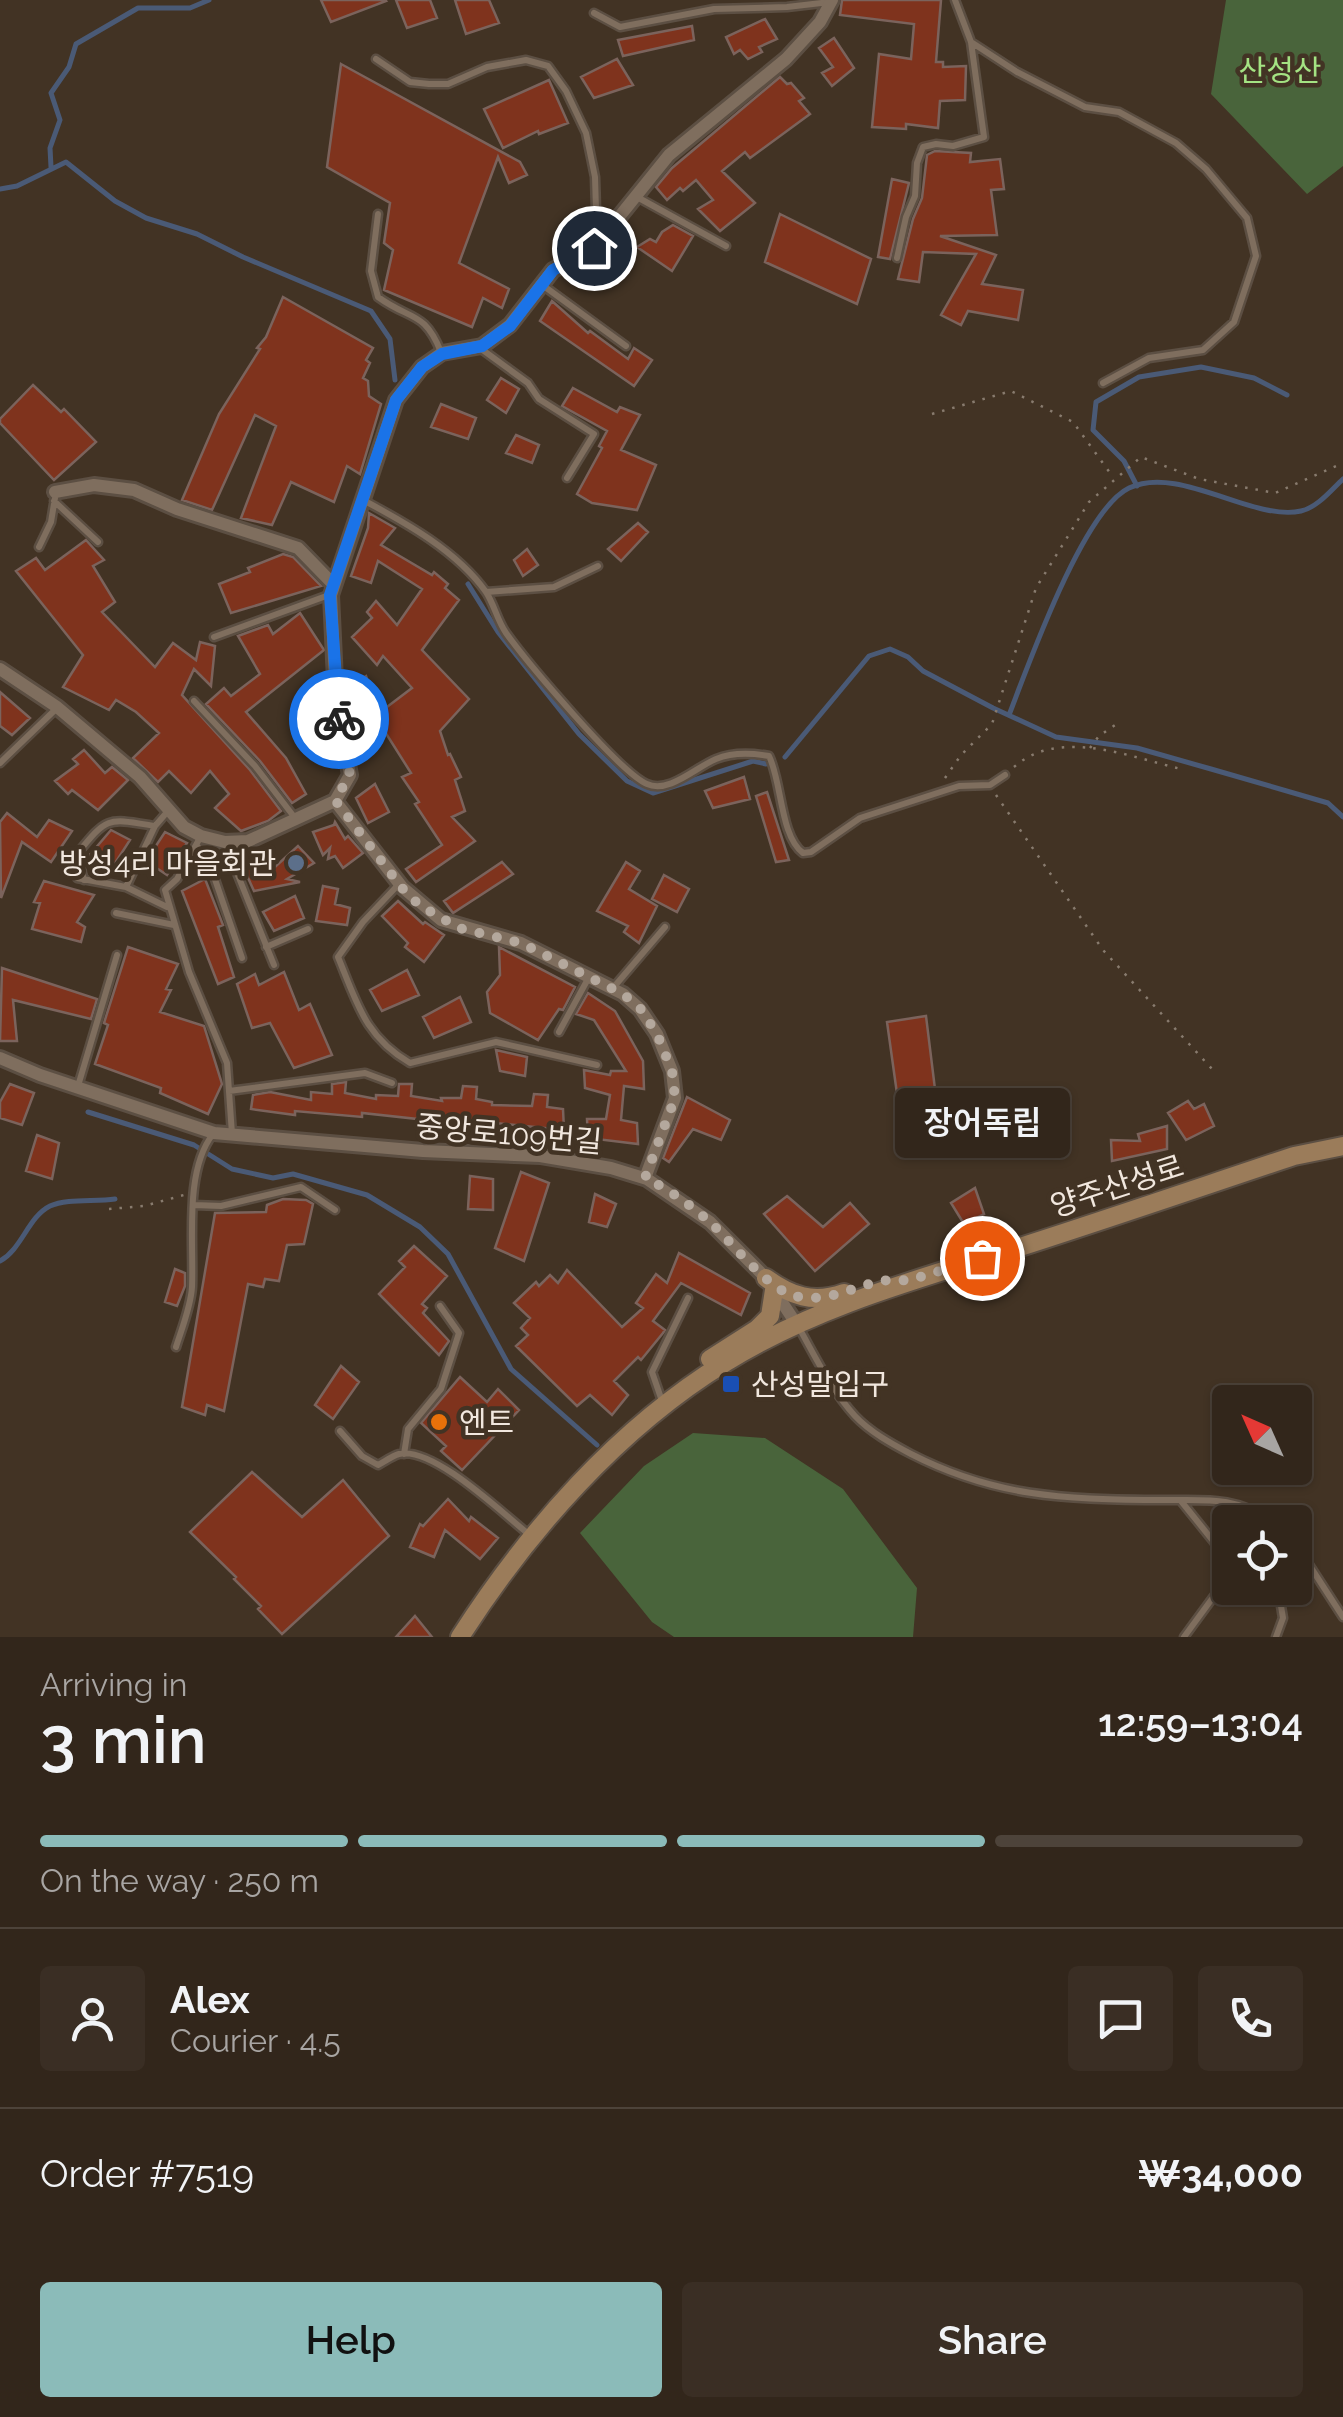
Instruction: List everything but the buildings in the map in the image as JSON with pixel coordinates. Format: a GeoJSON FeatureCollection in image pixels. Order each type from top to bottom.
{"type":"FeatureCollection","features":[{"type":"Feature","properties":{"kind":"street"},"geometry":{"type":"LineString","coordinates":[[0,669],[58,707],[140,776],[199,841],[248,841],[335,800],[350,775],[336,702],[332,590],[396,400],[422,367],[442,354],[480,347],[510,326],[553,270],[594,248],[669,155],[786,59],[820,22],[832,1]]}},
{"type":"Feature","properties":{"kind":"street"},"geometry":{"type":"LineString","coordinates":[[55,497],[94,485],[134,490],[177,509],[298,548],[332,590]]}},
{"type":"Feature","properties":{"kind":"street"},"geometry":{"type":"LineString","coordinates":[[335,800],[419,905],[441,920],[521,943],[590,976],[640,1008],[657,1034],[672,1071],[675,1098],[645,1178]]}},
{"type":"Feature","properties":{"kind":"street","name":"중앙로109번길"},"geometry":{"type":"LineString","coordinates":[[0,1058],[214,1133],[423,1151],[540,1156],[645,1178],[710,1222],[770,1284],[797,1325]]}},
{"type":"Feature","properties":{"kind":"street","name":"양주산성로"},"geometry":{"type":"LineString","coordinates":[[460,1637],[493,1586],[574,1488],[671,1401],[725,1362],[855,1299],[1294,1156],[1343,1146]]}},
{"type":"Feature","properties":{"kind":"street"},"geometry":{"type":"LineString","coordinates":[[671,1401],[706,1362],[770,1316],[770,1284],[791,1296],[825,1300],[854,1288],[897,1279],[907,1281]]}},
{"type":"Feature","properties":{"kind":"lane"},"geometry":{"type":"LineString","coordinates":[[898,258],[923,148],[984,138],[971,42],[955,0]]}},
{"type":"Feature","properties":{"kind":"lane"},"geometry":{"type":"LineString","coordinates":[[594,14],[620,27],[714,8],[786,7],[832,1]]}},
{"type":"Feature","properties":{"kind":"lane"},"geometry":{"type":"LineString","coordinates":[[971,42],[1017,72],[1085,107],[1119,112],[1176,143],[1206,169],[1247,218],[1256,256],[1234,322],[1203,350],[1149,358],[1103,383]]}},
{"type":"Feature","properties":{"kind":"lane"},"geometry":{"type":"LineString","coordinates":[[376,59],[410,82],[429,84],[448,84],[487,67],[526,60],[548,66],[566,91],[586,133],[596,177],[596,210],[612,229]]}},
{"type":"Feature","properties":{"kind":"lane"},"geometry":{"type":"LineString","coordinates":[[636,196],[726,246]]}},
{"type":"Feature","properties":{"kind":"lane"},"geometry":{"type":"LineString","coordinates":[[378,214],[371,271],[378,297],[432,329],[442,354]]}},
{"type":"Feature","properties":{"kind":"lane"},"geometry":{"type":"LineString","coordinates":[[540,284],[626,346]]}},
{"type":"Feature","properties":{"kind":"lane"},"geometry":{"type":"LineString","coordinates":[[480,347],[528,382],[539,399],[561,416],[594,434],[567,478]]}},
{"type":"Feature","properties":{"kind":"lane"},"geometry":{"type":"LineString","coordinates":[[55,497],[98,542]]}},
{"type":"Feature","properties":{"kind":"lane"},"geometry":{"type":"LineString","coordinates":[[40,547],[51,522],[55,497]]}},
{"type":"Feature","properties":{"kind":"lane"},"geometry":{"type":"LineString","coordinates":[[362,500],[424,536],[486,592],[504,630],[552,690],[626,768],[648,785],[666,786],[718,758],[742,754],[769,756],[776,769],[788,829],[796,848],[803,853],[822,845],[860,818],[959,786],[990,785],[1005,775]]}},
{"type":"Feature","properties":{"kind":"lane"},"geometry":{"type":"LineString","coordinates":[[486,592],[554,587],[598,566]]}},
{"type":"Feature","properties":{"kind":"lane"},"geometry":{"type":"LineString","coordinates":[[214,637],[332,590]]}},
{"type":"Feature","properties":{"kind":"lane"},"geometry":{"type":"LineString","coordinates":[[194,700],[255,766],[295,818]]}},
{"type":"Feature","properties":{"kind":"lane"},"geometry":{"type":"LineString","coordinates":[[0,763],[58,707]]}},
{"type":"Feature","properties":{"kind":"lane"},"geometry":{"type":"LineString","coordinates":[[126,887],[155,826],[168,811]]}},
{"type":"Feature","properties":{"kind":"lane"},"geometry":{"type":"LineString","coordinates":[[155,826],[118,820],[102,824],[77,854],[81,879],[126,887],[168,908]]}},
{"type":"Feature","properties":{"kind":"lane"},"geometry":{"type":"LineString","coordinates":[[199,841],[165,890],[188,972],[227,1063],[232,1136]]}},
{"type":"Feature","properties":{"kind":"lane"},"geometry":{"type":"LineString","coordinates":[[199,841],[242,958]]}},
{"type":"Feature","properties":{"kind":"lane"},"geometry":{"type":"LineString","coordinates":[[225,842],[274,966]]}},
{"type":"Feature","properties":{"kind":"lane"},"geometry":{"type":"LineString","coordinates":[[399,884],[363,922],[338,957],[364,1019],[385,1048],[410,1062],[496,1042],[597,1065]]}},
{"type":"Feature","properties":{"kind":"lane"},"geometry":{"type":"LineString","coordinates":[[116,913],[175,925]]}},
{"type":"Feature","properties":{"kind":"lane"},"geometry":{"type":"LineString","coordinates":[[612,989],[664,926]]}},
{"type":"Feature","properties":{"kind":"lane"},"geometry":{"type":"LineString","coordinates":[[266,947],[308,929]]}},
{"type":"Feature","properties":{"kind":"lane"},"geometry":{"type":"LineString","coordinates":[[78,1087],[117,954]]}},
{"type":"Feature","properties":{"kind":"lane"},"geometry":{"type":"LineString","coordinates":[[559,1032],[590,976]]}},
{"type":"Feature","properties":{"kind":"lane"},"geometry":{"type":"LineString","coordinates":[[229,1092],[365,1073],[392,1083]]}},
{"type":"Feature","properties":{"kind":"lane"},"geometry":{"type":"LineString","coordinates":[[176,1348],[192,1290],[190,1241],[202,1148],[214,1133]]}},
{"type":"Feature","properties":{"kind":"lane"},"geometry":{"type":"LineString","coordinates":[[195,1201],[221,1206],[301,1187],[335,1210]]}},
{"type":"Feature","properties":{"kind":"lane"},"geometry":{"type":"LineString","coordinates":[[671,1401],[652,1372],[688,1298]]}},
{"type":"Feature","properties":{"kind":"lane"},"geometry":{"type":"LineString","coordinates":[[404,1454],[408,1429],[441,1389],[456,1347],[459,1333],[440,1306]]}},
{"type":"Feature","properties":{"kind":"lane"},"geometry":{"type":"LineString","coordinates":[[797,1325],[826,1377],[854,1414],[898,1447],[954,1474],[985,1486],[1034,1494],[1224,1500],[1242,1505]]}},
{"type":"Feature","properties":{"kind":"lane"},"geometry":{"type":"LineString","coordinates":[[340,1431],[362,1456],[378,1465],[412,1454],[444,1467],[532,1538]]}},
{"type":"Feature","properties":{"kind":"lane"},"geometry":{"type":"LineString","coordinates":[[1180,1500],[1214,1542],[1226,1564],[1216,1592],[1184,1637]]}},
{"type":"Feature","properties":{"kind":"lane"},"geometry":{"type":"LineString","coordinates":[[1312,1569],[1343,1617]]}},
{"type":"Feature","properties":{"kind":"lane"},"geometry":{"type":"LineString","coordinates":[[1276,1637],[1283,1618],[1281,1605]]}},
{"type":"Feature","properties":{"kind":"path"},"geometry":{"type":"LineString","coordinates":[[932,414],[1011,391],[1073,422],[1114,478]]}},
{"type":"Feature","properties":{"kind":"path"},"geometry":{"type":"LineString","coordinates":[[934,794],[962,754],[992,724],[1036,588],[1089,502],[1141,456],[1199,479],[1274,493],[1343,463]]}},
{"type":"Feature","properties":{"kind":"path"},"geometry":{"type":"LineString","coordinates":[[1090,748],[1118,723]]}},
{"type":"Feature","properties":{"kind":"path"},"geometry":{"type":"LineString","coordinates":[[1005,775],[1026,757],[1052,748],[1090,748],[1182,770]]}},
{"type":"Feature","properties":{"kind":"path"},"geometry":{"type":"LineString","coordinates":[[990,785],[1028,846],[1103,950],[1212,1069]]}},
{"type":"Feature","properties":{"kind":"path"},"geometry":{"type":"LineString","coordinates":[[110,1209],[144,1206],[180,1194],[195,1201]]}},
{"type":"Feature","properties":{"kind":"green space","name":"산성산"},"geometry":{"type":"Polygon","coordinates":[[[1226,0],[1343,0],[1343,166],[1307,194],[1211,94],[1226,0]]]}},
{"type":"Feature","properties":{"kind":"green space"},"geometry":{"type":"Polygon","coordinates":[[[693,1433],[765,1438],[843,1489],[917,1588],[913,1637],[674,1637],[652,1622],[580,1533],[644,1466],[693,1433]]]}},
{"type":"Feature","properties":{"kind":"waterway"},"geometry":{"type":"LineString","coordinates":[[51,167],[50,148],[60,120],[51,93],[69,67],[76,44],[138,8],[190,8],[209,0]]}},
{"type":"Feature","properties":{"kind":"waterway"},"geometry":{"type":"LineString","coordinates":[[0,189],[17,186],[66,162],[115,201],[146,218],[197,234],[371,311],[390,339],[395,380]]}},
{"type":"Feature","properties":{"kind":"waterway"},"geometry":{"type":"LineString","coordinates":[[1137,486],[1124,461],[1093,430],[1096,402],[1139,377],[1201,367],[1254,378],[1287,395]]}},
{"type":"Feature","properties":{"kind":"waterway"},"geometry":{"type":"LineString","coordinates":[[1009,715],[1043,627],[1076,557],[1111,502],[1129,488],[1170,483],[1282,512],[1313,506],[1343,479]]}},
{"type":"Feature","properties":{"kind":"waterway"},"geometry":{"type":"LineString","coordinates":[[468,584],[498,632],[579,734],[627,781],[653,793],[753,761],[766,764]]}},
{"type":"Feature","properties":{"kind":"waterway"},"geometry":{"type":"LineString","coordinates":[[785,757],[869,656],[890,649],[908,657],[923,671],[1056,737],[1137,748],[1328,803],[1343,817]]}},
{"type":"Feature","properties":{"kind":"waterway"},"geometry":{"type":"LineString","coordinates":[[88,1112],[194,1145],[232,1169],[273,1178],[293,1174],[367,1195],[420,1227],[448,1254],[511,1369],[597,1445]]}},
{"type":"Feature","properties":{"kind":"waterway"},"geometry":{"type":"LineString","coordinates":[[0,1261],[50,1206],[115,1199]]}},
{"type":"Feature","properties":{"kind":"way so far"},"geometry":{"type":"LineString","coordinates":[[339,719],[350,775],[335,800],[419,905],[459,928],[521,943],[623,994],[640,1008],[657,1034],[672,1071],[675,1098],[645,1178],[710,1222],[766,1278],[791,1296],[825,1300],[854,1288],[897,1279],[907,1281],[982,1258]]}},
{"type":"Feature","properties":{"kind":"place","name":"방성4리 마을회관"},"geometry":{"type":"Point","coordinates":[296,863]}},
{"type":"Feature","properties":{"kind":"place","name":"장어독립"},"geometry":{"type":"Point","coordinates":[982,1258]}},
{"type":"Feature","properties":{"kind":"place","name":"산성말입구"},"geometry":{"type":"Point","coordinates":[731,1384]}},
{"type":"Feature","properties":{"kind":"place","name":"엔트"},"geometry":{"type":"Point","coordinates":[439,1422]}},
{"type":"Feature","properties":{"kind":"route"},"geometry":{"type":"LineString","coordinates":[[339,719],[330,595],[396,400],[422,367],[442,354],[482,346],[510,326],[553,270],[594,248]]}}]}
